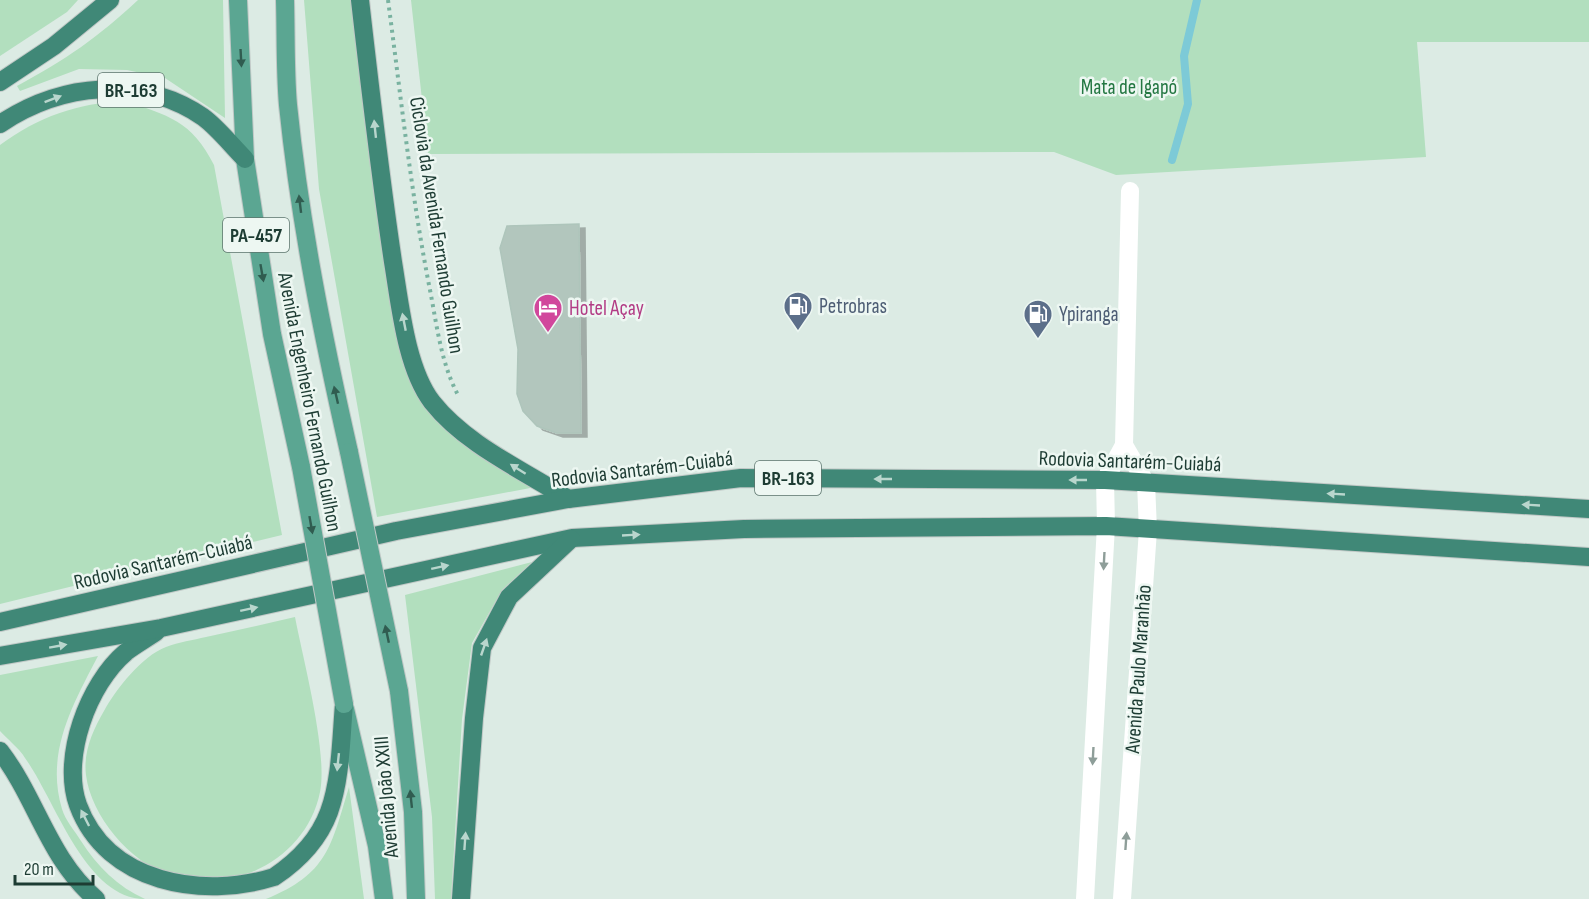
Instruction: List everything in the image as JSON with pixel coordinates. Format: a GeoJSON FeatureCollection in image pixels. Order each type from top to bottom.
{"type":"FeatureCollection","features":[{"type":"Feature","properties":{"kind":"highway"},"geometry":{"type":"LineString","coordinates":[[0,82],[54,45],[110,0]]}},
{"type":"Feature","properties":{"kind":"highway"},"geometry":{"type":"LineString","coordinates":[[360,0],[380,176],[413,363],[431,400],[456,426],[521,471],[568,499]]}},
{"type":"Feature","properties":{"kind":"highway","name":"BR-163"},"geometry":{"type":"LineString","coordinates":[[0,124],[14,115],[59,96],[99,88],[143,90],[164,97],[204,118],[245,159]]}},
{"type":"Feature","properties":{"kind":"highway","name":"Rodovia Santarém-Cuiabá"},"geometry":{"type":"LineString","coordinates":[[0,622],[396,531],[568,499],[741,478],[1105,480],[1589,509]]}},
{"type":"Feature","properties":{"kind":"highway"},"geometry":{"type":"LineString","coordinates":[[0,656],[161,628],[572,538],[744,529],[1106,526],[1589,557]]}},
{"type":"Feature","properties":{"kind":"highway"},"geometry":{"type":"LineString","coordinates":[[461,899],[474,718],[482,648],[509,597],[572,538]]}},
{"type":"Feature","properties":{"kind":"highway"},"geometry":{"type":"LineString","coordinates":[[161,628],[125,654],[86,708],[75,744],[74,777],[78,804],[97,842],[132,874],[156,887],[188,897],[237,895],[259,887],[291,866],[314,840],[329,812],[336,781],[344,704]]}},
{"type":"Feature","properties":{"kind":"highway"},"geometry":{"type":"LineString","coordinates":[[0,751],[22,784],[61,861],[96,899]]}},
{"type":"Feature","properties":{"kind":"main road","name":"Avenida Engenheiro Fernando Guilhon"},"geometry":{"type":"LineString","coordinates":[[238,0],[245,159],[270,324],[301,467],[344,704],[377,846],[384,899]]}},
{"type":"Feature","properties":{"kind":"main road","name":"Avenida Engenheiro Fernando Guilhon"},"geometry":{"type":"LineString","coordinates":[[285,0],[288,103],[305,238],[323,339],[399,691]]}},
{"type":"Feature","properties":{"kind":"main road","name":"Avenida João XXIII"},"geometry":{"type":"LineString","coordinates":[[399,691],[413,812],[416,899]]}},
{"type":"Feature","properties":{"kind":"street","name":"Avenida Paulo Maranhão"},"geometry":{"type":"LineString","coordinates":[[1085,899],[1106,526],[1105,480],[1124,445],[1130,191]]}},
{"type":"Feature","properties":{"kind":"street","name":"Avenida Paulo Maranhão"},"geometry":{"type":"LineString","coordinates":[[1122,899],[1148,530],[1146,483],[1124,445]]}},
{"type":"Feature","properties":{"kind":"path","name":"Ciclovia da Avenida Fernando Guilhon"},"geometry":{"type":"LineString","coordinates":[[388,0],[427,276],[445,370],[463,402]]}},
{"type":"Feature","properties":{"kind":"green space"},"geometry":{"type":"Polygon","coordinates":[[[0,0],[78,0],[67,12],[0,56],[0,0]]]}},
{"type":"Feature","properties":{"kind":"green space"},"geometry":{"type":"Polygon","coordinates":[[[138,0],[223,0],[225,118],[165,78],[127,70],[79,69],[20,91],[17,86],[81,47],[138,0]]]}},
{"type":"Feature","properties":{"kind":"green space"},"geometry":{"type":"Polygon","coordinates":[[[304,0],[360,0],[398,289],[431,400],[546,485],[377,517],[319,189],[304,0]]]}},
{"type":"Feature","properties":{"kind":"green space","name":"Mata de Igapó"},"geometry":{"type":"Polygon","coordinates":[[[411,0],[1589,0],[1589,42],[1417,42],[1426,157],[1116,175],[1054,152],[428,154],[411,0]]]}},
{"type":"Feature","properties":{"kind":"green space"},"geometry":{"type":"Polygon","coordinates":[[[124,101],[166,116],[187,129],[206,150],[214,165],[282,535],[0,604],[0,145],[14,135],[59,113],[107,102],[124,101]]]}},
{"type":"Feature","properties":{"kind":"green space"},"geometry":{"type":"Polygon","coordinates":[[[532,562],[502,590],[472,643],[462,719],[451,899],[435,899],[432,817],[405,595],[532,562]]]}},
{"type":"Feature","properties":{"kind":"green space"},"geometry":{"type":"Polygon","coordinates":[[[295,617],[321,754],[320,792],[312,815],[300,836],[283,853],[264,866],[241,876],[218,881],[193,880],[154,869],[140,860],[115,836],[104,821],[89,791],[85,766],[87,750],[104,711],[130,674],[157,651],[181,642],[295,617]]]}},
{"type":"Feature","properties":{"kind":"green space"},"geometry":{"type":"Polygon","coordinates":[[[98,656],[71,711],[59,749],[58,788],[62,809],[94,859],[117,882],[145,899],[124,895],[105,883],[89,865],[60,821],[25,758],[0,731],[0,675],[98,656]]]}},
{"type":"Feature","properties":{"kind":"green space"},"geometry":{"type":"Polygon","coordinates":[[[349,787],[364,899],[266,899],[303,879],[324,856],[337,826],[349,787]]]}},
{"type":"Feature","properties":{"kind":"building","name":"Hotel Açay"},"geometry":{"type":"Polygon","coordinates":[[[579,224],[581,433],[557,433],[537,426],[523,411],[517,394],[518,349],[500,248],[507,226],[579,224]]]}},
{"type":"Feature","properties":{"kind":"waterway"},"geometry":{"type":"LineString","coordinates":[[1172,160],[1188,104],[1184,56],[1197,0]]}},
{"type":"Feature","properties":{"kind":"place","name":"Petrobras"},"geometry":{"type":"Point","coordinates":[798,332]}},
{"type":"Feature","properties":{"kind":"place","name":"Hotel Açay"},"geometry":{"type":"Point","coordinates":[548,334]}},
{"type":"Feature","properties":{"kind":"place","name":"Ypiranga"},"geometry":{"type":"Point","coordinates":[1038,340]}}]}
